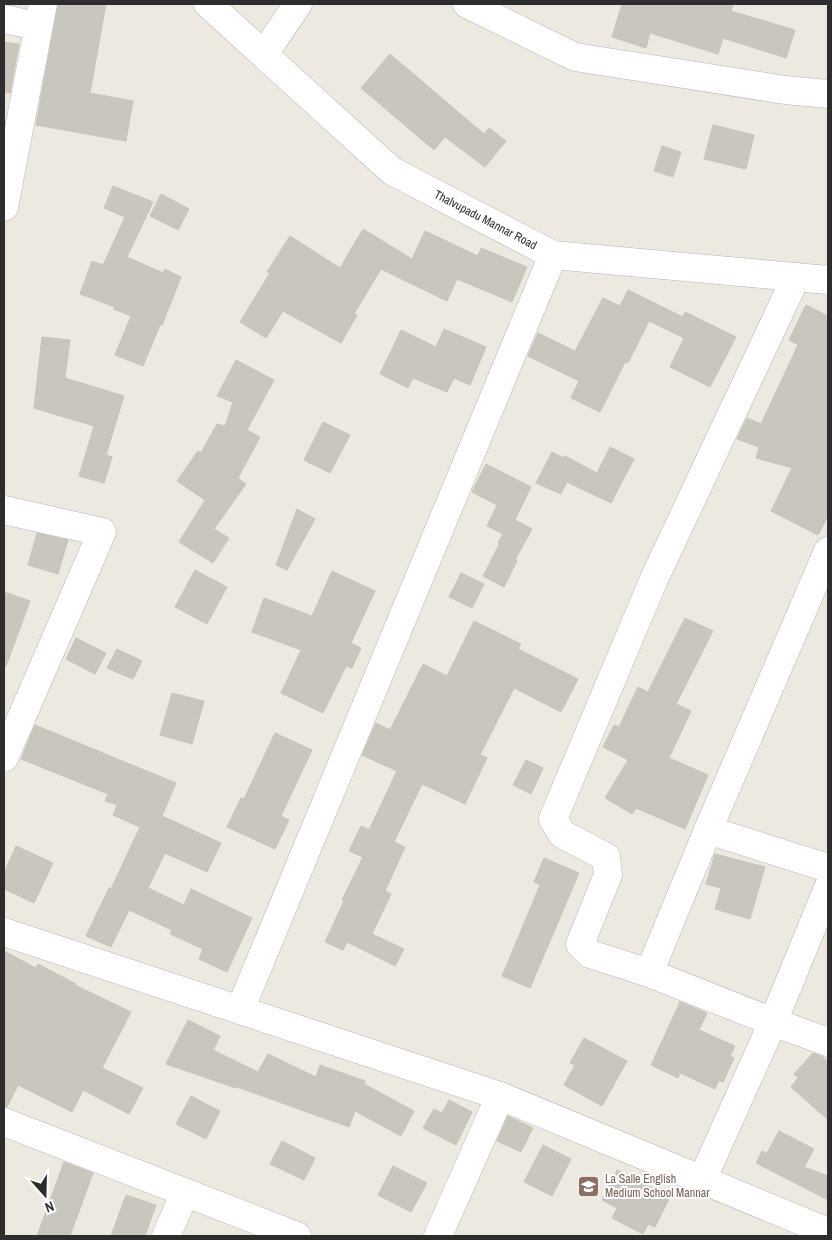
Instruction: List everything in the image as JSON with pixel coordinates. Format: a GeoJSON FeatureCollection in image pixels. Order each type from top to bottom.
{"type":"FeatureCollection","features":[{"type":"Feature","properties":{"kind":"street","name":"Thalvupadu Mannar Road"},"geometry":{"type":"LineString","coordinates":[[208,4],[392,170],[553,255],[828,280]]}},
{"type":"Feature","properties":{"kind":"street"},"geometry":{"type":"LineString","coordinates":[[264,54],[298,4]]}},
{"type":"Feature","properties":{"kind":"street"},"geometry":{"type":"LineString","coordinates":[[467,4],[575,57],[785,90],[828,94]]}},
{"type":"Feature","properties":{"kind":"street"},"geometry":{"type":"LineString","coordinates":[[4,19],[40,15],[4,207]]}},
{"type":"Feature","properties":{"kind":"street"},"geometry":{"type":"LineString","coordinates":[[240,1010],[553,255]]}},
{"type":"Feature","properties":{"kind":"street"},"geometry":{"type":"LineString","coordinates":[[796,277],[654,579],[553,819],[562,834],[606,857],[608,875],[580,944],[590,954],[649,973],[828,1042]]}},
{"type":"Feature","properties":{"kind":"street"},"geometry":{"type":"LineString","coordinates":[[4,510],[102,532],[6,745]]}},
{"type":"Feature","properties":{"kind":"street"},"geometry":{"type":"LineString","coordinates":[[649,973],[708,830],[828,551]]}},
{"type":"Feature","properties":{"kind":"street"},"geometry":{"type":"LineString","coordinates":[[708,830],[828,868]]}},
{"type":"Feature","properties":{"kind":"street"},"geometry":{"type":"LineString","coordinates":[[702,1180],[773,1022],[828,888]]}},
{"type":"Feature","properties":{"kind":"street"},"geometry":{"type":"LineString","coordinates":[[4,932],[500,1096],[828,1232]]}},
{"type":"Feature","properties":{"kind":"street"},"geometry":{"type":"LineString","coordinates":[[438,1236],[500,1096]]}},
{"type":"Feature","properties":{"kind":"street"},"geometry":{"type":"LineString","coordinates":[[4,1122],[297,1236]]}},
{"type":"Feature","properties":{"kind":"street"},"geometry":{"type":"LineString","coordinates":[[166,1236],[186,1193]]}},
{"type":"Feature","properties":{"kind":"building"},"geometry":{"type":"Polygon","coordinates":[[[58,4],[106,4],[90,93],[133,101],[126,141],[36,125],[58,4]]]}},
{"type":"Feature","properties":{"kind":"building"},"geometry":{"type":"Polygon","coordinates":[[[622,4],[733,4],[731,11],[795,30],[786,58],[723,38],[718,54],[650,33],[646,48],[612,37],[622,4]]]}},
{"type":"Feature","properties":{"kind":"building"},"geometry":{"type":"Polygon","coordinates":[[[4,42],[19,44],[10,93],[4,92],[4,42]]]}},
{"type":"Feature","properties":{"kind":"building"},"geometry":{"type":"Polygon","coordinates":[[[390,54],[484,134],[489,128],[506,141],[485,167],[445,137],[434,150],[361,88],[390,54]]]}},
{"type":"Feature","properties":{"kind":"building"},"geometry":{"type":"Polygon","coordinates":[[[713,125],[754,135],[746,169],[704,159],[713,125]]]}},
{"type":"Feature","properties":{"kind":"building"},"geometry":{"type":"Polygon","coordinates":[[[662,146],[681,152],[673,177],[654,171],[662,146]]]}},
{"type":"Feature","properties":{"kind":"building"},"geometry":{"type":"Polygon","coordinates":[[[113,186],[153,202],[127,257],[163,273],[165,269],[181,277],[143,366],[115,355],[131,316],[114,309],[115,307],[80,294],[92,261],[103,265],[125,217],[104,208],[113,186]]]}},
{"type":"Feature","properties":{"kind":"building"},"geometry":{"type":"Polygon","coordinates":[[[161,194],[189,209],[178,230],[150,216],[161,194]]]}},
{"type":"Feature","properties":{"kind":"building"},"geometry":{"type":"Polygon","coordinates":[[[363,229],[412,259],[425,231],[478,256],[481,248],[527,267],[512,302],[457,279],[447,301],[381,269],[354,314],[357,315],[341,343],[283,311],[266,338],[240,322],[270,273],[267,272],[290,236],[340,268],[363,229]]]}},
{"type":"Feature","properties":{"kind":"building"},"geometry":{"type":"Polygon","coordinates":[[[628,290],[683,317],[685,312],[736,337],[710,387],[670,367],[684,338],[649,321],[628,363],[625,362],[600,412],[571,398],[579,381],[528,356],[538,333],[575,351],[603,298],[620,306],[628,290]]]}},
{"type":"Feature","properties":{"kind":"building"},"geometry":{"type":"Polygon","coordinates":[[[806,305],[828,316],[828,516],[818,535],[771,511],[792,468],[756,458],[759,447],[737,439],[747,418],[761,424],[798,345],[789,340],[806,305]]]}},
{"type":"Feature","properties":{"kind":"building"},"geometry":{"type":"Polygon","coordinates":[[[444,329],[486,347],[470,385],[454,378],[447,392],[413,378],[408,388],[380,374],[401,330],[436,347],[444,329]]]}},
{"type":"Feature","properties":{"kind":"building"},"geometry":{"type":"Polygon","coordinates":[[[42,337],[70,340],[65,378],[124,396],[106,455],[112,457],[104,483],[79,476],[94,426],[34,408],[42,337]]]}},
{"type":"Feature","properties":{"kind":"building"},"geometry":{"type":"Polygon","coordinates":[[[236,360],[274,380],[247,430],[260,437],[238,478],[246,484],[214,529],[229,538],[213,563],[179,542],[205,500],[177,481],[198,451],[201,453],[217,424],[225,426],[233,402],[217,396],[236,360]]]}},
{"type":"Feature","properties":{"kind":"building"},"geometry":{"type":"Polygon","coordinates":[[[323,422],[350,435],[330,473],[304,460],[323,422]]]}},
{"type":"Feature","properties":{"kind":"building"},"geometry":{"type":"Polygon","coordinates":[[[610,447],[634,459],[611,503],[567,482],[561,494],[536,483],[552,452],[564,458],[565,456],[597,473],[610,447]]]}},
{"type":"Feature","properties":{"kind":"building"},"geometry":{"type":"Polygon","coordinates":[[[486,464],[531,487],[515,520],[532,529],[515,560],[517,561],[504,587],[483,576],[503,534],[487,526],[497,505],[472,492],[486,464]]]}},
{"type":"Feature","properties":{"kind":"building"},"geometry":{"type":"Polygon","coordinates":[[[297,509],[315,519],[287,570],[276,565],[297,509]]]}},
{"type":"Feature","properties":{"kind":"building"},"geometry":{"type":"Polygon","coordinates":[[[37,533],[68,540],[58,574],[28,565],[37,533]]]}},
{"type":"Feature","properties":{"kind":"building"},"geometry":{"type":"Polygon","coordinates":[[[195,570],[227,587],[207,624],[175,607],[195,570]]]}},
{"type":"Feature","properties":{"kind":"building"},"geometry":{"type":"Polygon","coordinates":[[[332,571],[375,591],[351,643],[361,648],[352,668],[346,666],[323,713],[281,693],[301,650],[252,632],[264,598],[312,616],[332,571]]]}},
{"type":"Feature","properties":{"kind":"building"},"geometry":{"type":"Polygon","coordinates":[[[461,573],[484,584],[472,608],[449,597],[461,573]]]}},
{"type":"Feature","properties":{"kind":"building"},"geometry":{"type":"Polygon","coordinates":[[[4,592],[30,601],[6,666],[4,665],[4,592]]]}},
{"type":"Feature","properties":{"kind":"building"},"geometry":{"type":"Polygon","coordinates":[[[685,618],[713,631],[676,704],[691,711],[669,758],[708,775],[685,829],[636,808],[632,814],[605,798],[628,760],[603,747],[614,725],[619,727],[638,687],[648,692],[685,618]]]}},
{"type":"Feature","properties":{"kind":"building"},"geometry":{"type":"Polygon","coordinates":[[[474,621],[521,644],[518,649],[578,679],[561,712],[514,688],[480,755],[487,758],[465,804],[422,784],[394,842],[405,847],[385,891],[391,894],[372,934],[404,949],[395,966],[347,942],[343,950],[325,942],[344,901],[342,900],[363,857],[349,851],[361,826],[369,830],[397,771],[362,755],[376,723],[390,730],[423,664],[447,676],[474,621]]]}},
{"type":"Feature","properties":{"kind":"building"},"geometry":{"type":"Polygon","coordinates":[[[76,638],[106,653],[95,674],[66,659],[76,638]]]}},
{"type":"Feature","properties":{"kind":"building"},"geometry":{"type":"Polygon","coordinates":[[[117,649],[142,661],[133,679],[107,668],[117,649]]]}},
{"type":"Feature","properties":{"kind":"building"},"geometry":{"type":"Polygon","coordinates":[[[172,693],[204,701],[192,744],[160,735],[172,693]]]}},
{"type":"Feature","properties":{"kind":"building"},"geometry":{"type":"Polygon","coordinates":[[[35,725],[176,783],[162,816],[221,843],[207,872],[165,853],[148,888],[184,905],[191,889],[252,918],[227,972],[199,959],[203,949],[170,934],[172,930],[129,910],[111,947],[86,936],[109,888],[111,889],[140,827],[113,815],[117,805],[105,801],[108,794],[21,759],[35,725]]]}},
{"type":"Feature","properties":{"kind":"building"},"geometry":{"type":"Polygon","coordinates":[[[275,733],[312,750],[281,816],[289,820],[275,849],[227,827],[241,798],[244,799],[275,733]]]}},
{"type":"Feature","properties":{"kind":"building"},"geometry":{"type":"Polygon","coordinates":[[[526,760],[543,768],[531,794],[513,785],[526,760]]]}},
{"type":"Feature","properties":{"kind":"building"},"geometry":{"type":"Polygon","coordinates":[[[16,846],[53,863],[34,903],[4,889],[4,873],[16,846]]]}},
{"type":"Feature","properties":{"kind":"building"},"geometry":{"type":"Polygon","coordinates":[[[715,854],[765,867],[750,919],[715,909],[721,888],[706,884],[715,854]]]}},
{"type":"Feature","properties":{"kind":"building"},"geometry":{"type":"Polygon","coordinates":[[[544,858],[579,873],[530,988],[502,976],[540,885],[534,882],[544,858]]]}},
{"type":"Feature","properties":{"kind":"building"},"geometry":{"type":"Polygon","coordinates":[[[4,951],[36,968],[38,964],[75,985],[131,1012],[102,1068],[143,1088],[129,1114],[83,1090],[72,1112],[18,1085],[7,1107],[4,1107],[4,951]]]}},
{"type":"Feature","properties":{"kind":"building"},"geometry":{"type":"Polygon","coordinates":[[[680,1002],[707,1013],[699,1030],[735,1046],[730,1056],[734,1058],[723,1082],[719,1080],[715,1089],[680,1073],[678,1078],[651,1065],[680,1002]]]}},
{"type":"Feature","properties":{"kind":"building"},"geometry":{"type":"Polygon","coordinates":[[[188,1020],[220,1036],[213,1050],[258,1072],[268,1054],[316,1077],[320,1065],[365,1081],[364,1084],[414,1111],[401,1136],[355,1111],[349,1127],[166,1064],[188,1020]]]}},
{"type":"Feature","properties":{"kind":"building"},"geometry":{"type":"Polygon","coordinates":[[[584,1038],[627,1061],[602,1106],[564,1085],[575,1065],[570,1063],[584,1038]]]}},
{"type":"Feature","properties":{"kind":"building"},"geometry":{"type":"Polygon","coordinates":[[[813,1053],[823,1057],[828,1062],[828,1120],[791,1087],[798,1078],[794,1074],[813,1053]]]}},
{"type":"Feature","properties":{"kind":"building"},"geometry":{"type":"Polygon","coordinates":[[[191,1096],[220,1111],[206,1139],[176,1124],[191,1096]]]}},
{"type":"Feature","properties":{"kind":"building"},"geometry":{"type":"Polygon","coordinates":[[[449,1100],[472,1112],[456,1145],[423,1128],[434,1109],[442,1113],[449,1100]]]}},
{"type":"Feature","properties":{"kind":"building"},"geometry":{"type":"Polygon","coordinates":[[[508,1116],[533,1128],[521,1152],[497,1141],[508,1116]]]}},
{"type":"Feature","properties":{"kind":"building"},"geometry":{"type":"Polygon","coordinates":[[[779,1131],[814,1149],[804,1167],[828,1176],[828,1200],[756,1163],[762,1151],[767,1153],[779,1131]]]}},
{"type":"Feature","properties":{"kind":"building"},"geometry":{"type":"Polygon","coordinates":[[[282,1141],[315,1158],[304,1180],[270,1164],[282,1141]]]}},
{"type":"Feature","properties":{"kind":"building"},"geometry":{"type":"Polygon","coordinates":[[[543,1145],[571,1159],[552,1196],[524,1182],[543,1145]]]}},
{"type":"Feature","properties":{"kind":"building"},"geometry":{"type":"Polygon","coordinates":[[[64,1162],[93,1173],[70,1236],[37,1236],[64,1162]]]}},
{"type":"Feature","properties":{"kind":"building"},"geometry":{"type":"Polygon","coordinates":[[[393,1166],[427,1183],[411,1212],[378,1195],[393,1166]]]}},
{"type":"Feature","properties":{"kind":"building"},"geometry":{"type":"Polygon","coordinates":[[[617,1170],[670,1197],[655,1227],[648,1224],[643,1234],[612,1218],[617,1208],[602,1200],[617,1170]]]}},
{"type":"Feature","properties":{"kind":"building"},"geometry":{"type":"Polygon","coordinates":[[[126,1195],[156,1205],[145,1236],[111,1236],[126,1195]]]}},
{"type":"Feature","properties":{"kind":"place","name":"La Salle English Medium School Mannar"},"geometry":{"type":"Point","coordinates":[589,1186]}}]}
